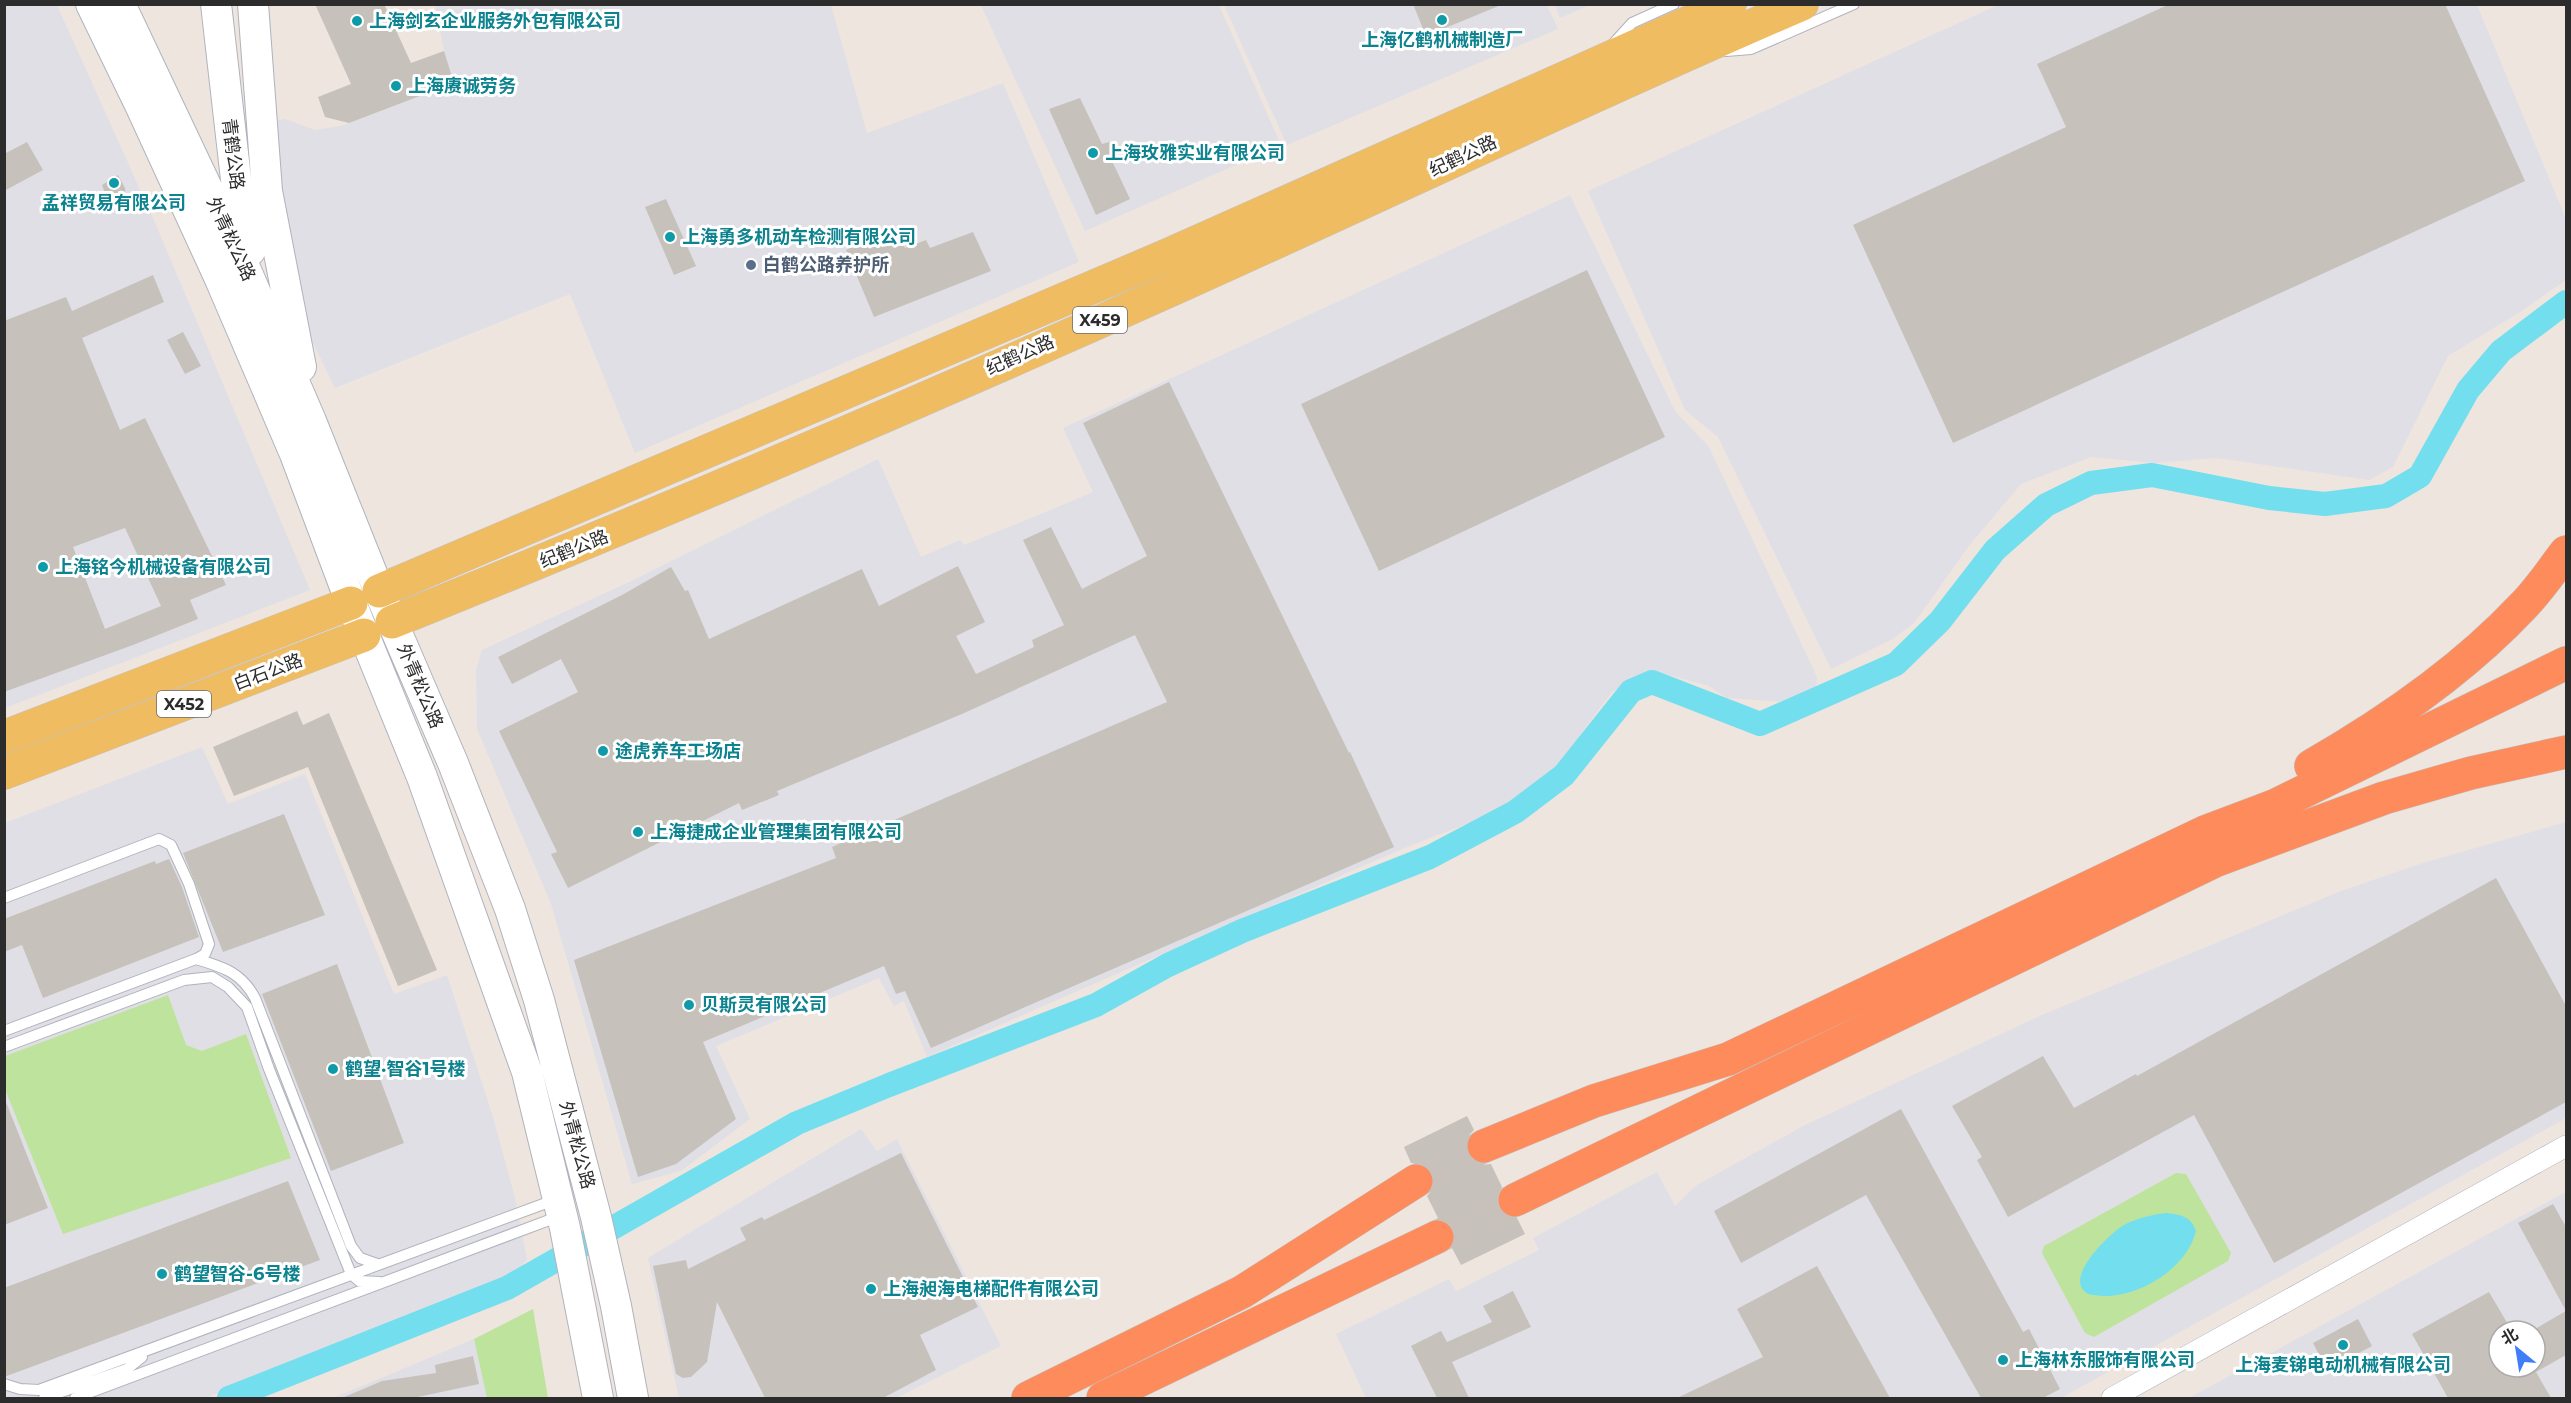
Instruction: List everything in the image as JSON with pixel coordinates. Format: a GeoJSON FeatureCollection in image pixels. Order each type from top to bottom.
{"type":"FeatureCollection","features":[{"type":"Feature","properties":{"kind":"highway"},"geometry":{"type":"LineString","coordinates":[[2211,846],[2268,791],[2336,752],[2401,708],[2463,661],[2524,606],[2566,552]]}},
{"type":"Feature","properties":{"kind":"highway"},"geometry":{"type":"LineString","coordinates":[[1515,1200],[2211,846],[2274,806],[2566,663]]}},
{"type":"Feature","properties":{"kind":"highway"},"geometry":{"type":"LineString","coordinates":[[1484,1146],[1594,1101],[1728,1059],[2211,846],[2270,828],[2566,683]]}},
{"type":"Feature","properties":{"kind":"highway"},"geometry":{"type":"LineString","coordinates":[[2211,846],[2470,773],[2566,752]]}},
{"type":"Feature","properties":{"kind":"highway"},"geometry":{"type":"LineString","coordinates":[[1028,1398],[1242,1292],[1416,1181]]}},
{"type":"Feature","properties":{"kind":"highway"},"geometry":{"type":"LineString","coordinates":[[1103,1398],[1437,1237]]}},
{"type":"Feature","properties":{"kind":"main road","name":"外青松公路"},"geometry":{"type":"LineString","coordinates":[[91,4],[141,107],[210,258],[290,443],[365,597],[378,629],[422,777],[527,1072],[584,1319],[598,1398]]}},
{"type":"Feature","properties":{"kind":"main road","name":"外青松公路"},"geometry":{"type":"LineString","coordinates":[[120,4],[170,106],[311,420],[365,597]]}},
{"type":"Feature","properties":{"kind":"main road","name":"青鹤公路"},"geometry":{"type":"LineString","coordinates":[[216,4],[238,197],[290,443]]}},
{"type":"Feature","properties":{"kind":"main road","name":"青鹤公路"},"geometry":{"type":"LineString","coordinates":[[253,4],[267,191],[311,420]]}},
{"type":"Feature","properties":{"kind":"main road","name":"纪鹤公路"},"geometry":{"type":"LineString","coordinates":[[365,597],[1168,255],[1730,4]]}},
{"type":"Feature","properties":{"kind":"main road","name":"纪鹤公路"},"geometry":{"type":"LineString","coordinates":[[378,629],[618,531],[1180,285],[1802,4]]}},
{"type":"Feature","properties":{"kind":"main road","name":"白石公路"},"geometry":{"type":"LineString","coordinates":[[4,737],[365,597]]}},
{"type":"Feature","properties":{"kind":"main road","name":"外青松公路"},"geometry":{"type":"LineString","coordinates":[[378,629],[453,763],[510,909],[538,1000],[596,1217],[633,1398]]}},
{"type":"Feature","properties":{"kind":"main road","name":"白石公路"},"geometry":{"type":"LineString","coordinates":[[4,773],[378,629]]}},
{"type":"Feature","properties":{"kind":"street"},"geometry":{"type":"LineString","coordinates":[[2112,1398],[2566,1146]]}},
{"type":"Feature","properties":{"kind":"lane"},"geometry":{"type":"LineString","coordinates":[[1597,63],[1632,23],[1674,4]]}},
{"type":"Feature","properties":{"kind":"lane"},"geometry":{"type":"LineString","coordinates":[[1687,54],[1751,49],[1854,4]]}},
{"type":"Feature","properties":{"kind":"lane"},"geometry":{"type":"LineString","coordinates":[[4,898],[159,838],[171,845],[207,932],[209,944],[204,954],[196,958],[4,1031]]}},
{"type":"Feature","properties":{"kind":"lane"},"geometry":{"type":"LineString","coordinates":[[196,958],[222,968],[246,982],[255,998],[351,1246],[360,1258],[378,1264]]}},
{"type":"Feature","properties":{"kind":"lane"},"geometry":{"type":"LineString","coordinates":[[4,1045],[184,980],[212,977],[228,987],[247,1007],[269,1069],[351,1274],[359,1281],[380,1282]]}},
{"type":"Feature","properties":{"kind":"lane"},"geometry":{"type":"LineString","coordinates":[[4,1384],[20,1389],[39,1390],[150,1351],[378,1264],[561,1214]]}},
{"type":"Feature","properties":{"kind":"lane"},"geometry":{"type":"LineString","coordinates":[[75,1398],[561,1214]]}},
{"type":"Feature","properties":{"kind":"lane"},"geometry":{"type":"LineString","coordinates":[[44,1398],[127,1369],[150,1351]]}},
{"type":"Feature","properties":{"kind":"shaded area"},"geometry":{"type":"Polygon","coordinates":[[[5,5],[57,5],[156,225],[310,590],[5,708],[5,5]]]}},
{"type":"Feature","properties":{"kind":"shaded area"},"geometry":{"type":"Polygon","coordinates":[[[435,5],[831,5],[867,133],[1003,83],[1079,262],[635,453],[570,294],[335,388],[298,312],[272,121],[285,119],[315,130],[341,126],[454,83],[444,51],[435,5]]]}},
{"type":"Feature","properties":{"kind":"shaded area"},"geometry":{"type":"Polygon","coordinates":[[[981,5],[1219,5],[1281,145],[1085,231],[981,5]]]}},
{"type":"Feature","properties":{"kind":"shaded area"},"geometry":{"type":"Polygon","coordinates":[[[1224,5],[1547,5],[1558,29],[1287,145],[1224,5]]]}},
{"type":"Feature","properties":{"kind":"shaded area"},"geometry":{"type":"Polygon","coordinates":[[[1555,5],[1590,5],[1560,18],[1555,5]]]}},
{"type":"Feature","properties":{"kind":"shaded area"},"geometry":{"type":"Polygon","coordinates":[[[1998,5],[2477,5],[2566,219],[2566,280],[2520,312],[2448,356],[2393,467],[2369,480],[2217,458],[2154,463],[2091,457],[2021,484],[1968,547],[1915,622],[1893,639],[1831,669],[1718,437],[1685,410],[1588,191],[1998,5]]]}},
{"type":"Feature","properties":{"kind":"shaded area"},"geometry":{"type":"Polygon","coordinates":[[[1570,195],[1675,411],[1709,447],[1817,677],[1816,691],[1784,702],[1727,698],[1709,686],[1654,671],[1612,692],[1585,728],[1564,764],[1530,794],[1510,807],[1402,849],[927,1057],[904,1001],[894,1006],[879,978],[716,1046],[750,1119],[681,1171],[632,1184],[551,904],[477,729],[476,670],[482,650],[629,582],[878,459],[921,557],[960,540],[964,545],[1053,509],[1093,492],[1063,428],[1570,195]]]}},
{"type":"Feature","properties":{"kind":"shaded area"},"geometry":{"type":"Polygon","coordinates":[[[202,747],[228,804],[305,774],[394,994],[447,975],[493,1117],[515,1198],[527,1259],[516,1273],[501,1282],[380,1327],[206,1398],[5,1398],[5,823],[202,747]]]}},
{"type":"Feature","properties":{"kind":"shaded area"},"geometry":{"type":"Polygon","coordinates":[[[2566,822],[2566,1118],[2061,1398],[1366,1398],[1336,1334],[1449,1279],[1456,1291],[1539,1250],[1533,1238],[1657,1172],[1675,1206],[1697,1185],[1803,1126],[2042,1015],[2341,891],[2423,863],[2566,822]]]}},
{"type":"Feature","properties":{"kind":"shaded area"},"geometry":{"type":"Polygon","coordinates":[[[861,1129],[877,1151],[897,1139],[1001,1346],[896,1398],[679,1398],[648,1258],[861,1129]]]}},
{"type":"Feature","properties":{"kind":"shaded area"},"geometry":{"type":"Polygon","coordinates":[[[2566,1192],[2566,1398],[2189,1398],[2566,1192]]]}},
{"type":"Feature","properties":{"kind":"shaded area"},"geometry":{"type":"Polygon","coordinates":[[[474,1339],[487,1398],[333,1398],[460,1345],[474,1339]]]}},
{"type":"Feature","properties":{"kind":"green space"},"geometry":{"type":"Polygon","coordinates":[[[168,995],[186,1045],[202,1051],[246,1034],[291,1158],[63,1234],[5,1089],[5,1056],[168,995]]]}},
{"type":"Feature","properties":{"kind":"green space"},"geometry":{"type":"Polygon","coordinates":[[[2176,1173],[2186,1174],[2231,1253],[2228,1261],[2094,1337],[2085,1333],[2042,1253],[2044,1246],[2176,1173]]]}},
{"type":"Feature","properties":{"kind":"green space"},"geometry":{"type":"Polygon","coordinates":[[[533,1309],[548,1398],[487,1398],[474,1339],[533,1309]]]}},
{"type":"Feature","properties":{"kind":"water"},"geometry":{"type":"Polygon","coordinates":[[[2166,1213],[2185,1217],[2196,1231],[2183,1257],[2172,1268],[2160,1278],[2132,1291],[2103,1296],[2085,1292],[2081,1285],[2081,1276],[2085,1266],[2108,1238],[2122,1226],[2133,1221],[2166,1213]]]}},
{"type":"Feature","properties":{"kind":"building"},"geometry":{"type":"Polygon","coordinates":[[[315,4],[384,4],[411,63],[444,51],[454,83],[349,123],[325,117],[318,97],[351,84],[315,4]]]}},
{"type":"Feature","properties":{"kind":"building","name":"上海亿鹤机械制造厂"},"geometry":{"type":"Polygon","coordinates":[[[1413,4],[1500,4],[1501,5],[1426,36],[1413,4]]]}},
{"type":"Feature","properties":{"kind":"building"},"geometry":{"type":"Polygon","coordinates":[[[2170,4],[2445,4],[2525,181],[1953,443],[1853,225],[2066,127],[2037,64],[2170,4]]]}},
{"type":"Feature","properties":{"kind":"building","name":"上海玫雅实业有限公司"},"geometry":{"type":"Polygon","coordinates":[[[1080,98],[1102,144],[1113,141],[1122,162],[1113,163],[1130,199],[1096,215],[1049,109],[1080,98]]]}},
{"type":"Feature","properties":{"kind":"building"},"geometry":{"type":"Polygon","coordinates":[[[27,142],[43,170],[4,191],[4,154],[27,142]]]}},
{"type":"Feature","properties":{"kind":"building","name":"孟祥贸易有限公司"},"geometry":{"type":"Polygon","coordinates":[[[118,175],[125,188],[127,207],[110,207],[102,185],[118,175]]]}},
{"type":"Feature","properties":{"kind":"building","name":"上海勇多机动车检测有限公司"},"geometry":{"type":"Polygon","coordinates":[[[666,199],[696,266],[674,275],[645,207],[666,199]]]}},
{"type":"Feature","properties":{"kind":"building"},"geometry":{"type":"Polygon","coordinates":[[[896,228],[905,248],[926,240],[930,248],[973,232],[991,271],[874,317],[846,250],[896,228]]]}},
{"type":"Feature","properties":{"kind":"building"},"geometry":{"type":"Polygon","coordinates":[[[1587,270],[1665,437],[1379,571],[1301,404],[1587,270]]]}},
{"type":"Feature","properties":{"kind":"building"},"geometry":{"type":"Polygon","coordinates":[[[153,275],[164,302],[82,338],[120,430],[145,418],[226,585],[190,600],[198,619],[4,692],[4,321],[66,297],[72,311],[153,275]],[[125,528],[73,547],[105,629],[161,606],[125,528]]]}},
{"type":"Feature","properties":{"kind":"building"},"geometry":{"type":"Polygon","coordinates":[[[183,332],[201,366],[185,374],[167,340],[183,332]]]}},
{"type":"Feature","properties":{"kind":"building"},"geometry":{"type":"Polygon","coordinates":[[[1169,382],[1394,847],[931,1048],[905,991],[896,994],[884,966],[703,1042],[736,1119],[676,1164],[638,1177],[574,960],[836,858],[832,847],[1167,702],[1135,635],[962,714],[777,791],[779,795],[742,810],[739,803],[568,888],[551,854],[557,852],[499,731],[578,692],[561,659],[512,684],[498,657],[622,595],[671,567],[685,591],[688,590],[709,639],[862,569],[879,606],[958,566],[985,622],[956,636],[976,674],[1034,647],[1032,640],[1064,625],[1023,540],[1051,527],[1082,589],[1147,556],[1083,423],[1169,382]]]}},
{"type":"Feature","properties":{"kind":"building"},"geometry":{"type":"Polygon","coordinates":[[[297,711],[303,725],[329,713],[437,970],[398,986],[308,767],[234,796],[213,747],[297,711]]]}},
{"type":"Feature","properties":{"kind":"building"},"geometry":{"type":"Polygon","coordinates":[[[284,814],[325,915],[223,952],[183,853],[284,814]]]}},
{"type":"Feature","properties":{"kind":"building"},"geometry":{"type":"Polygon","coordinates":[[[169,859],[182,887],[199,937],[43,998],[22,945],[4,952],[4,919],[155,861],[156,864],[169,859]]]}},
{"type":"Feature","properties":{"kind":"building"},"geometry":{"type":"Polygon","coordinates":[[[2496,878],[2566,1006],[2566,1102],[2274,1263],[2194,1115],[2008,1217],[1977,1160],[1982,1157],[1952,1106],[2043,1056],[2074,1108],[2136,1074],[2137,1076],[2496,878]]]}},
{"type":"Feature","properties":{"kind":"building","name":"鹤望·智谷1号楼"},"geometry":{"type":"Polygon","coordinates":[[[337,964],[404,1143],[331,1171],[262,994],[337,964]]]}},
{"type":"Feature","properties":{"kind":"building"},"geometry":{"type":"Polygon","coordinates":[[[6,1102],[48,1208],[4,1225],[4,1103],[6,1102]]]}},
{"type":"Feature","properties":{"kind":"building"},"geometry":{"type":"Polygon","coordinates":[[[1901,1109],[2023,1332],[2029,1329],[2060,1389],[2043,1398],[1981,1398],[1866,1195],[1741,1263],[1714,1211],[1901,1109]]]}},
{"type":"Feature","properties":{"kind":"building"},"geometry":{"type":"Polygon","coordinates":[[[1467,1116],[1474,1130],[1466,1143],[1467,1154],[1473,1161],[1482,1165],[1491,1164],[1502,1187],[1496,1198],[1498,1208],[1505,1216],[1517,1218],[1525,1234],[1461,1265],[1452,1248],[1456,1238],[1454,1228],[1447,1221],[1438,1218],[1427,1196],[1433,1189],[1435,1181],[1432,1171],[1424,1164],[1411,1163],[1404,1147],[1467,1116]]]}},
{"type":"Feature","properties":{"kind":"building","name":"上海昶海电梯配件有限公司"},"geometry":{"type":"Polygon","coordinates":[[[901,1153],[978,1307],[920,1335],[936,1370],[883,1398],[765,1398],[717,1302],[707,1362],[691,1377],[683,1378],[676,1374],[653,1266],[686,1260],[688,1269],[746,1240],[740,1228],[762,1217],[764,1220],[901,1153]]]}},
{"type":"Feature","properties":{"kind":"building","name":"鹤望智谷-6号楼"},"geometry":{"type":"Polygon","coordinates":[[[288,1181],[320,1260],[4,1377],[4,1288],[288,1181]]]}},
{"type":"Feature","properties":{"kind":"building"},"geometry":{"type":"Polygon","coordinates":[[[2553,1204],[2566,1227],[2566,1311],[2518,1223],[2553,1204]]]}},
{"type":"Feature","properties":{"kind":"building"},"geometry":{"type":"Polygon","coordinates":[[[1817,1266],[1890,1398],[1677,1398],[1763,1357],[1737,1309],[1817,1266]]]}},
{"type":"Feature","properties":{"kind":"building"},"geometry":{"type":"Polygon","coordinates":[[[1513,1291],[1531,1327],[1452,1362],[1469,1398],[1437,1398],[1411,1346],[1441,1331],[1447,1342],[1492,1322],[1483,1306],[1513,1291]]]}},
{"type":"Feature","properties":{"kind":"building"},"geometry":{"type":"Polygon","coordinates":[[[2489,1292],[2505,1319],[2487,1319],[2487,1379],[2540,1379],[2551,1398],[2448,1398],[2412,1334],[2489,1292]]]}},
{"type":"Feature","properties":{"kind":"building"},"geometry":{"type":"Polygon","coordinates":[[[2566,1311],[2566,1355],[2547,1366],[2547,1322],[2566,1311]]]}},
{"type":"Feature","properties":{"kind":"building","name":"上海麦锑电动机械有限公司"},"geometry":{"type":"Polygon","coordinates":[[[2358,1319],[2372,1346],[2327,1370],[2313,1343],[2358,1319]]]}},
{"type":"Feature","properties":{"kind":"building"},"geometry":{"type":"Polygon","coordinates":[[[473,1356],[479,1384],[413,1398],[342,1398],[382,1381],[436,1373],[435,1365],[473,1356]]]}},
{"type":"Feature","properties":{"kind":"waterway"},"geometry":{"type":"LineString","coordinates":[[229,1398],[507,1288],[797,1123],[1096,1005],[1168,965],[1242,931],[1430,857],[1515,812],[1564,775],[1631,691],[1652,682],[1760,724],[1896,664],[1940,621],[1995,550],[2046,505],[2091,483],[2152,475],[2269,498],[2325,504],[2386,496],[2420,476],[2468,390],[2501,351],[2566,302]]}},
{"type":"Feature","properties":{"kind":"tunnel"},"geometry":{"type":"LineString","coordinates":[[1416,1181],[1484,1146]]}},
{"type":"Feature","properties":{"kind":"tunnel"},"geometry":{"type":"LineString","coordinates":[[1437,1237],[1515,1200]]}},
{"type":"Feature","properties":{"kind":"place","name":"上海亿鹤机械制造厂"},"geometry":{"type":"Point","coordinates":[1442,20]}},
{"type":"Feature","properties":{"kind":"place","name":"上海剑玄企业服务外包有限公司"},"geometry":{"type":"Point","coordinates":[357,21]}},
{"type":"Feature","properties":{"kind":"place","name":"上海赓诚劳务"},"geometry":{"type":"Point","coordinates":[396,86]}},
{"type":"Feature","properties":{"kind":"place","name":"上海玫雅实业有限公司"},"geometry":{"type":"Point","coordinates":[1093,153]}},
{"type":"Feature","properties":{"kind":"place","name":"孟祥贸易有限公司"},"geometry":{"type":"Point","coordinates":[114,183]}},
{"type":"Feature","properties":{"kind":"place","name":"上海勇多机动车检测有限公司"},"geometry":{"type":"Point","coordinates":[670,237]}},
{"type":"Feature","properties":{"kind":"place","name":"白鹤公路养护所"},"geometry":{"type":"Point","coordinates":[751,265]}},
{"type":"Feature","properties":{"kind":"place","name":"上海铭今机械设备有限公司"},"geometry":{"type":"Point","coordinates":[43,567]}},
{"type":"Feature","properties":{"kind":"place","name":"途虎养车工场店"},"geometry":{"type":"Point","coordinates":[603,751]}},
{"type":"Feature","properties":{"kind":"place","name":"上海捷成企业管理集团有限公司"},"geometry":{"type":"Point","coordinates":[638,832]}},
{"type":"Feature","properties":{"kind":"place","name":"贝斯灵有限公司"},"geometry":{"type":"Point","coordinates":[689,1005]}},
{"type":"Feature","properties":{"kind":"place","name":"鹤望·智谷1号楼"},"geometry":{"type":"Point","coordinates":[333,1069]}},
{"type":"Feature","properties":{"kind":"place","name":"鹤望智谷-6号楼"},"geometry":{"type":"Point","coordinates":[162,1274]}},
{"type":"Feature","properties":{"kind":"place","name":"上海昶海电梯配件有限公司"},"geometry":{"type":"Point","coordinates":[871,1289]}},
{"type":"Feature","properties":{"kind":"place","name":"上海麦锑电动机械有限公司"},"geometry":{"type":"Point","coordinates":[2343,1345]}},
{"type":"Feature","properties":{"kind":"place","name":"上海林东服饰有限公司"},"geometry":{"type":"Point","coordinates":[2003,1360]}}]}
